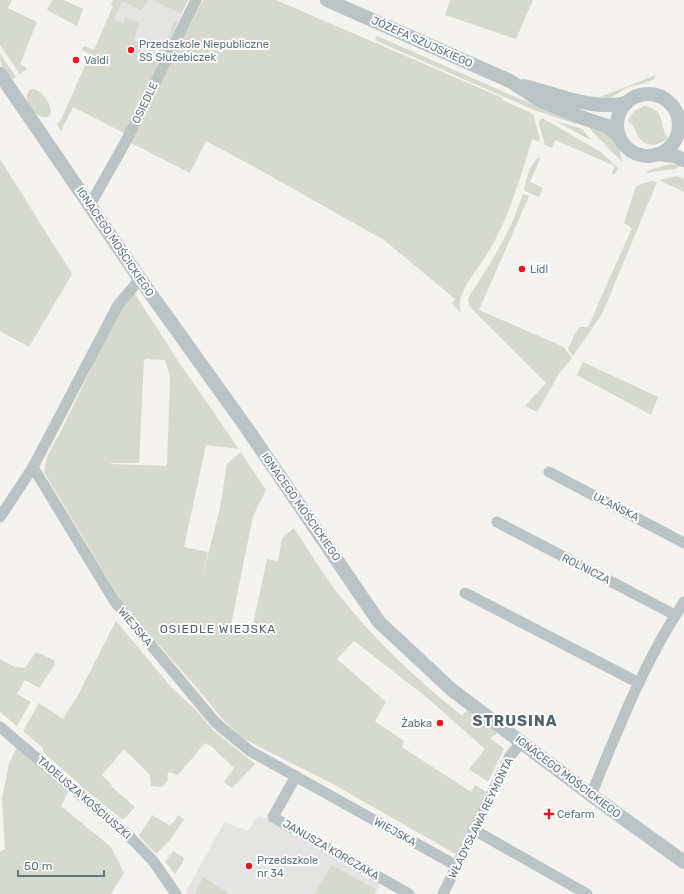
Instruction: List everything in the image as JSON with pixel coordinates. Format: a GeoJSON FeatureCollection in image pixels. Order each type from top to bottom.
{"type":"FeatureCollection","features":[{"type":"Feature","properties":{"kind":"street","name":"OSIEDLE"},"geometry":{"type":"LineString","coordinates":[[90,205],[126,141],[196,0]]}},
{"type":"Feature","properties":{"kind":"street","name":"JÓZEFA SZUJSKIEGO"},"geometry":{"type":"LineString","coordinates":[[327,0],[516,84],[540,100],[580,117],[607,126],[619,136],[628,148],[636,154],[646,156],[658,154],[675,156],[684,160]]}},
{"type":"Feature","properties":{"kind":"street","name":"IGNACEGO MOŚCICKIEGO"},"geometry":{"type":"LineString","coordinates":[[0,74],[140,279],[246,427],[379,622],[452,690],[590,795],[684,862]]}},
{"type":"Feature","properties":{"kind":"street","name":"JÓZEFA SZUJSKIEGO"},"geometry":{"type":"LineString","coordinates":[[516,84],[588,103],[611,106],[626,103],[631,98],[643,94],[658,96],[665,99],[671,104],[678,116],[681,134],[670,146],[658,154]]}},
{"type":"Feature","properties":{"kind":"street"},"geometry":{"type":"LineString","coordinates":[[619,136],[617,119],[620,111],[626,103]]}},
{"type":"Feature","properties":{"kind":"street"},"geometry":{"type":"LineString","coordinates":[[0,517],[33,466],[118,305],[140,279]]}},
{"type":"Feature","properties":{"kind":"street","name":"WIEJSKA"},"geometry":{"type":"LineString","coordinates":[[33,466],[115,602],[216,723],[250,751],[457,866]]}},
{"type":"Feature","properties":{"kind":"street","name":"UŁAŃSKA"},"geometry":{"type":"LineString","coordinates":[[548,472],[684,543]]}},
{"type":"Feature","properties":{"kind":"street","name":"ROLNICZA"},"geometry":{"type":"LineString","coordinates":[[497,522],[675,615]]}},
{"type":"Feature","properties":{"kind":"street"},"geometry":{"type":"LineString","coordinates":[[465,592],[639,683]]}},
{"type":"Feature","properties":{"kind":"street"},"geometry":{"type":"LineString","coordinates":[[590,795],[639,683],[675,615],[684,602]]}},
{"type":"Feature","properties":{"kind":"street","name":"TADEUSZA KOŚCIUSZKI"},"geometry":{"type":"LineString","coordinates":[[1,729],[97,807],[128,835],[153,861],[176,894]]}},
{"type":"Feature","properties":{"kind":"street","name":"WŁADYSŁAWA REYMONTA"},"geometry":{"type":"LineString","coordinates":[[443,894],[510,756],[521,743]]}},
{"type":"Feature","properties":{"kind":"street","name":"JANUSZA KORCZAKA"},"geometry":{"type":"LineString","coordinates":[[296,776],[273,818],[409,894]]}},
{"type":"Feature","properties":{"kind":"street"},"geometry":{"type":"LineString","coordinates":[[474,830],[587,894]]}},
{"type":"Feature","properties":{"kind":"shaded area"},"geometry":{"type":"Polygon","coordinates":[[[0,0],[12,0],[8,8],[37,22],[20,64],[27,69],[20,74],[0,45],[0,0]]]}},
{"type":"Feature","properties":{"kind":"shaded area"},"geometry":{"type":"Polygon","coordinates":[[[53,0],[64,0],[83,9],[77,26],[47,10],[53,0]]]}},
{"type":"Feature","properties":{"kind":"shaded area"},"geometry":{"type":"Polygon","coordinates":[[[113,0],[148,0],[141,10],[122,1],[114,19],[123,24],[126,17],[138,23],[139,26],[134,39],[140,45],[138,49],[155,57],[161,46],[163,46],[167,38],[168,39],[174,21],[178,22],[124,133],[73,107],[61,131],[57,124],[61,120],[90,54],[82,50],[84,46],[94,50],[113,6],[111,5],[113,0]]]}},
{"type":"Feature","properties":{"kind":"shaded area","name":"Przedszkole Niepubliczne SS Służebiczek"},"geometry":{"type":"Polygon","coordinates":[[[119,0],[188,0],[139,102],[86,77],[119,0]]]}},
{"type":"Feature","properties":{"kind":"shaded area"},"geometry":{"type":"Polygon","coordinates":[[[152,0],[188,0],[181,14],[152,0]]]}},
{"type":"Feature","properties":{"kind":"shaded area"},"geometry":{"type":"Polygon","coordinates":[[[203,0],[276,0],[503,98],[502,100],[533,114],[540,139],[539,142],[532,139],[518,185],[501,228],[486,256],[463,291],[460,306],[461,313],[452,303],[455,299],[384,240],[206,141],[190,173],[129,142],[203,0]]]}},
{"type":"Feature","properties":{"kind":"shaded area"},"geometry":{"type":"Polygon","coordinates":[[[450,0],[533,0],[516,39],[445,15],[450,0]]]}},
{"type":"Feature","properties":{"kind":"shaded area"},"geometry":{"type":"Polygon","coordinates":[[[377,36],[527,102],[578,122],[576,124],[534,110],[375,40],[377,36]]]}},
{"type":"Feature","properties":{"kind":"shaded area"},"geometry":{"type":"Polygon","coordinates":[[[0,54],[16,77],[13,79],[3,68],[0,54]]]}},
{"type":"Feature","properties":{"kind":"shaded area"},"geometry":{"type":"Polygon","coordinates":[[[656,75],[654,79],[649,82],[626,88],[612,97],[600,97],[656,75]]]}},
{"type":"Feature","properties":{"kind":"shaded area"},"geometry":{"type":"Polygon","coordinates":[[[31,89],[35,89],[46,98],[51,110],[48,117],[39,115],[29,105],[27,94],[31,89]]]}},
{"type":"Feature","properties":{"kind":"shaded area"},"geometry":{"type":"Polygon","coordinates":[[[644,106],[656,111],[661,118],[668,138],[660,143],[652,145],[645,143],[641,140],[633,126],[628,121],[634,111],[644,106]]]}},
{"type":"Feature","properties":{"kind":"shaded area"},"geometry":{"type":"Polygon","coordinates":[[[542,118],[601,152],[618,168],[615,174],[612,174],[615,166],[555,140],[552,148],[545,145],[539,124],[539,121],[542,118]]]}},
{"type":"Feature","properties":{"kind":"shaded area"},"geometry":{"type":"Polygon","coordinates":[[[556,121],[582,129],[592,141],[556,121]]]}},
{"type":"Feature","properties":{"kind":"shaded area"},"geometry":{"type":"Polygon","coordinates":[[[591,126],[603,131],[612,139],[619,149],[622,162],[590,129],[591,126]]]}},
{"type":"Feature","properties":{"kind":"shaded area"},"geometry":{"type":"Polygon","coordinates":[[[541,157],[530,182],[543,188],[539,197],[525,191],[524,189],[534,162],[541,157]]]}},
{"type":"Feature","properties":{"kind":"shaded area"},"geometry":{"type":"Polygon","coordinates":[[[0,159],[72,274],[29,347],[0,331],[0,159]]]}},
{"type":"Feature","properties":{"kind":"shaded area"},"geometry":{"type":"Polygon","coordinates":[[[670,164],[681,165],[675,169],[646,173],[649,170],[670,164]]]}},
{"type":"Feature","properties":{"kind":"shaded area"},"geometry":{"type":"Polygon","coordinates":[[[677,176],[684,179],[684,192],[659,180],[677,176]]]}},
{"type":"Feature","properties":{"kind":"shaded area"},"geometry":{"type":"Polygon","coordinates":[[[652,181],[657,182],[602,314],[573,356],[568,349],[577,330],[580,327],[588,327],[632,228],[624,223],[636,186],[652,181]]]}},
{"type":"Feature","properties":{"kind":"shaded area"},"geometry":{"type":"Polygon","coordinates":[[[523,194],[529,196],[479,310],[564,347],[572,358],[559,374],[537,412],[525,406],[546,383],[469,306],[468,299],[507,233],[523,194]]]}},
{"type":"Feature","properties":{"kind":"shaded area"},"geometry":{"type":"Polygon","coordinates":[[[135,294],[178,361],[239,449],[206,445],[184,547],[208,552],[202,578],[220,508],[227,464],[241,452],[266,490],[253,516],[231,625],[253,631],[252,629],[267,559],[278,561],[282,538],[294,528],[334,588],[353,613],[382,644],[413,674],[462,716],[467,710],[498,733],[490,738],[504,749],[488,782],[469,769],[485,749],[425,696],[354,641],[337,659],[386,702],[375,721],[404,741],[402,747],[471,792],[475,785],[488,793],[461,857],[331,783],[244,739],[222,719],[204,696],[123,604],[44,472],[48,455],[91,369],[88,363],[118,305],[135,294]],[[146,359],[144,361],[139,463],[111,464],[167,466],[170,377],[165,360],[146,359]]]}},
{"type":"Feature","properties":{"kind":"shaded area"},"geometry":{"type":"Polygon","coordinates":[[[583,362],[658,397],[651,415],[577,375],[583,362]]]}},
{"type":"Feature","properties":{"kind":"shaded area"},"geometry":{"type":"Polygon","coordinates":[[[116,621],[172,688],[195,709],[214,731],[255,764],[232,788],[224,782],[234,768],[212,747],[205,743],[178,775],[169,772],[167,776],[168,780],[162,787],[151,786],[150,775],[124,749],[102,775],[112,785],[111,786],[135,807],[123,820],[87,791],[43,752],[43,748],[23,731],[39,703],[63,719],[78,695],[116,621]]]}},
{"type":"Feature","properties":{"kind":"shaded area"},"geometry":{"type":"Polygon","coordinates":[[[36,652],[54,660],[55,664],[39,688],[25,680],[17,694],[31,702],[17,726],[0,712],[0,659],[6,663],[25,668],[36,652]]]}},
{"type":"Feature","properties":{"kind":"shaded area"},"geometry":{"type":"Polygon","coordinates":[[[19,743],[71,786],[61,806],[111,847],[124,873],[111,894],[0,894],[0,852],[5,849],[2,799],[9,763],[19,743]]]}},
{"type":"Feature","properties":{"kind":"shaded area"},"geometry":{"type":"Polygon","coordinates":[[[152,815],[169,825],[174,822],[178,815],[184,819],[170,840],[156,854],[138,835],[141,833],[152,815]]]}},
{"type":"Feature","properties":{"kind":"shaded area"},"geometry":{"type":"Polygon","coordinates":[[[258,816],[274,821],[381,884],[375,894],[187,894],[186,892],[224,822],[248,831],[258,816]]]}},
{"type":"Feature","properties":{"kind":"shaded area"},"geometry":{"type":"Polygon","coordinates":[[[173,851],[184,858],[175,874],[165,862],[173,851]]]}},
{"type":"Feature","properties":{"kind":"shaded area"},"geometry":{"type":"Polygon","coordinates":[[[331,865],[376,889],[373,894],[315,894],[331,865]]]}},
{"type":"Feature","properties":{"kind":"shaded area"},"geometry":{"type":"Polygon","coordinates":[[[203,877],[230,894],[196,894],[195,893],[203,877]]]}},
{"type":"Feature","properties":{"kind":"place","name":"Przedszkole Niepubliczne SS Służebiczek"},"geometry":{"type":"Point","coordinates":[131,50]}},
{"type":"Feature","properties":{"kind":"place","name":"Valdi"},"geometry":{"type":"Point","coordinates":[76,60]}},
{"type":"Feature","properties":{"kind":"place","name":"Lidl"},"geometry":{"type":"Point","coordinates":[522,269]}},
{"type":"Feature","properties":{"kind":"place","name":"Żabka"},"geometry":{"type":"Point","coordinates":[440,723]}},
{"type":"Feature","properties":{"kind":"place","name":"Cefarm"},"geometry":{"type":"Point","coordinates":[549,814]}},
{"type":"Feature","properties":{"kind":"place","name":"Przedszkole nr 34"},"geometry":{"type":"Point","coordinates":[249,866]}},
{"type":"Feature","properties":{"kind":"district","name":"OSIEDLE WIEJSKA"},"geometry":{"type":"Point","coordinates":[218,629]}},
{"type":"Feature","properties":{"kind":"district","name":"STRUSINA"},"geometry":{"type":"Point","coordinates":[515,721]}}]}
